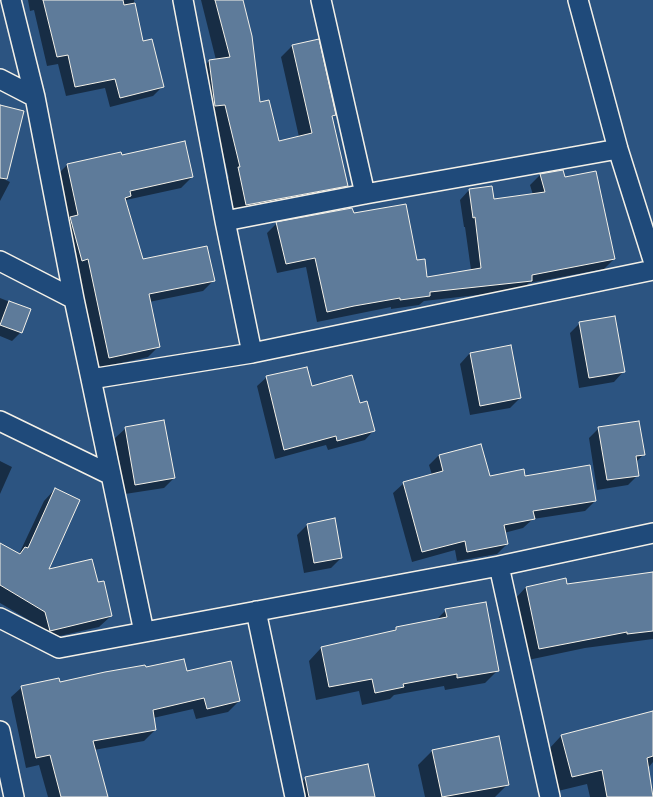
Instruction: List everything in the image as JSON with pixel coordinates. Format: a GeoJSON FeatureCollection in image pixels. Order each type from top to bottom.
{"type":"FeatureCollection","features":[{"type":"Feature","properties":{"kind":"street"},"geometry":{"type":"LineString","coordinates":[[12,0],[35,97],[74,299],[144,632]]}},
{"type":"Feature","properties":{"kind":"street"},"geometry":{"type":"LineString","coordinates":[[182,0],[252,354]]}},
{"type":"Feature","properties":{"kind":"street"},"geometry":{"type":"LineString","coordinates":[[321,0],[365,194]]}},
{"type":"Feature","properties":{"kind":"street"},"geometry":{"type":"LineString","coordinates":[[578,0],[618,149],[653,260]]}},
{"type":"Feature","properties":{"kind":"street"},"geometry":{"type":"LineString","coordinates":[[0,79],[35,97]]}},
{"type":"Feature","properties":{"kind":"street"},"geometry":{"type":"LineString","coordinates":[[225,221],[365,194],[618,149]]}},
{"type":"Feature","properties":{"kind":"street"},"geometry":{"type":"LineString","coordinates":[[0,260],[74,299]]}},
{"type":"Feature","properties":{"kind":"street"},"geometry":{"type":"LineString","coordinates":[[91,379],[252,354],[653,270]]}},
{"type":"Feature","properties":{"kind":"street"},"geometry":{"type":"LineString","coordinates":[[0,421],[111,475]]}},
{"type":"Feature","properties":{"kind":"street"},"geometry":{"type":"LineString","coordinates":[[0,618],[58,648],[499,566],[653,533]]}},
{"type":"Feature","properties":{"kind":"street"},"geometry":{"type":"LineString","coordinates":[[499,566],[550,797]]}},
{"type":"Feature","properties":{"kind":"street"},"geometry":{"type":"LineString","coordinates":[[256,611],[295,797]]}},
{"type":"Feature","properties":{"kind":"street"},"geometry":{"type":"LineString","coordinates":[[0,731],[14,797]]}},
{"type":"Feature","properties":{"kind":"building"},"geometry":{"type":"Polygon","coordinates":[[[43,0],[123,0],[124,5],[135,3],[143,41],[152,39],[164,87],[120,98],[115,79],[75,87],[68,55],[57,57],[43,0]]]}},
{"type":"Feature","properties":{"kind":"building"},"geometry":{"type":"Polygon","coordinates":[[[215,0],[243,0],[252,36],[260,102],[269,100],[279,141],[312,133],[292,45],[319,39],[336,115],[332,116],[348,186],[246,205],[238,167],[240,167],[225,105],[215,106],[209,60],[230,57],[215,0]]]}},
{"type":"Feature","properties":{"kind":"building"},"geometry":{"type":"Polygon","coordinates":[[[0,105],[24,111],[7,179],[0,178],[0,105]]]}},
{"type":"Feature","properties":{"kind":"building"},"geometry":{"type":"Polygon","coordinates":[[[185,141],[193,177],[130,191],[131,196],[125,198],[143,259],[207,246],[215,281],[149,294],[160,347],[109,358],[88,259],[82,261],[70,217],[78,215],[67,164],[121,152],[122,155],[185,141]]]}},
{"type":"Feature","properties":{"kind":"building"},"geometry":{"type":"Polygon","coordinates":[[[563,170],[565,177],[596,171],[615,259],[532,275],[532,281],[430,292],[430,296],[400,300],[400,298],[327,312],[315,258],[286,264],[276,222],[352,208],[354,213],[406,204],[417,260],[425,259],[427,277],[481,268],[475,217],[473,218],[469,189],[492,186],[494,199],[545,192],[540,174],[563,170]]]}},
{"type":"Feature","properties":{"kind":"building"},"geometry":{"type":"Polygon","coordinates":[[[9,301],[31,309],[22,333],[0,325],[9,301]]]}},
{"type":"Feature","properties":{"kind":"building"},"geometry":{"type":"Polygon","coordinates":[[[615,316],[625,372],[589,378],[579,322],[615,316]]]}},
{"type":"Feature","properties":{"kind":"building"},"geometry":{"type":"Polygon","coordinates":[[[511,345],[521,398],[480,406],[470,353],[511,345]]]}},
{"type":"Feature","properties":{"kind":"building"},"geometry":{"type":"Polygon","coordinates":[[[307,367],[312,386],[352,375],[360,403],[367,401],[375,431],[337,441],[336,436],[284,450],[266,376],[307,367]]]}},
{"type":"Feature","properties":{"kind":"building"},"geometry":{"type":"Polygon","coordinates":[[[164,420],[175,478],[135,485],[125,427],[164,420]]]}},
{"type":"Feature","properties":{"kind":"building"},"geometry":{"type":"Polygon","coordinates":[[[639,421],[645,455],[636,456],[639,476],[607,480],[598,427],[639,421]]]}},
{"type":"Feature","properties":{"kind":"building"},"geometry":{"type":"Polygon","coordinates":[[[481,444],[490,476],[524,469],[525,476],[590,465],[596,501],[533,511],[535,519],[504,525],[508,544],[467,552],[465,541],[422,552],[403,482],[443,471],[439,455],[481,444]]]}},
{"type":"Feature","properties":{"kind":"building"},"geometry":{"type":"Polygon","coordinates":[[[55,488],[80,500],[49,569],[92,559],[98,582],[104,581],[112,616],[50,631],[45,612],[0,585],[0,543],[20,554],[25,547],[28,548],[55,488]]]}},
{"type":"Feature","properties":{"kind":"building"},"geometry":{"type":"Polygon","coordinates":[[[335,518],[342,558],[314,563],[307,524],[335,518]]]}},
{"type":"Feature","properties":{"kind":"building"},"geometry":{"type":"Polygon","coordinates":[[[653,572],[653,631],[627,634],[627,632],[539,649],[526,587],[566,578],[567,584],[653,572]]]}},
{"type":"Feature","properties":{"kind":"building"},"geometry":{"type":"Polygon","coordinates":[[[486,602],[499,671],[457,678],[457,674],[403,684],[404,687],[375,693],[372,679],[329,687],[321,647],[396,630],[396,627],[447,617],[445,609],[486,602]]]}},
{"type":"Feature","properties":{"kind":"building"},"geometry":{"type":"Polygon","coordinates":[[[184,659],[187,671],[231,661],[240,701],[207,709],[204,698],[153,710],[156,730],[93,741],[108,797],[61,797],[50,755],[36,758],[21,686],[59,678],[60,682],[105,672],[145,665],[146,667],[184,659]]]}},
{"type":"Feature","properties":{"kind":"building"},"geometry":{"type":"Polygon","coordinates":[[[653,711],[653,756],[647,758],[653,797],[607,797],[602,770],[572,777],[561,735],[653,711]]]}},
{"type":"Feature","properties":{"kind":"building"},"geometry":{"type":"Polygon","coordinates":[[[499,736],[509,785],[442,797],[432,750],[499,736]]]}},
{"type":"Feature","properties":{"kind":"building"},"geometry":{"type":"Polygon","coordinates":[[[368,764],[375,797],[309,797],[305,777],[368,764]]]}}]}
